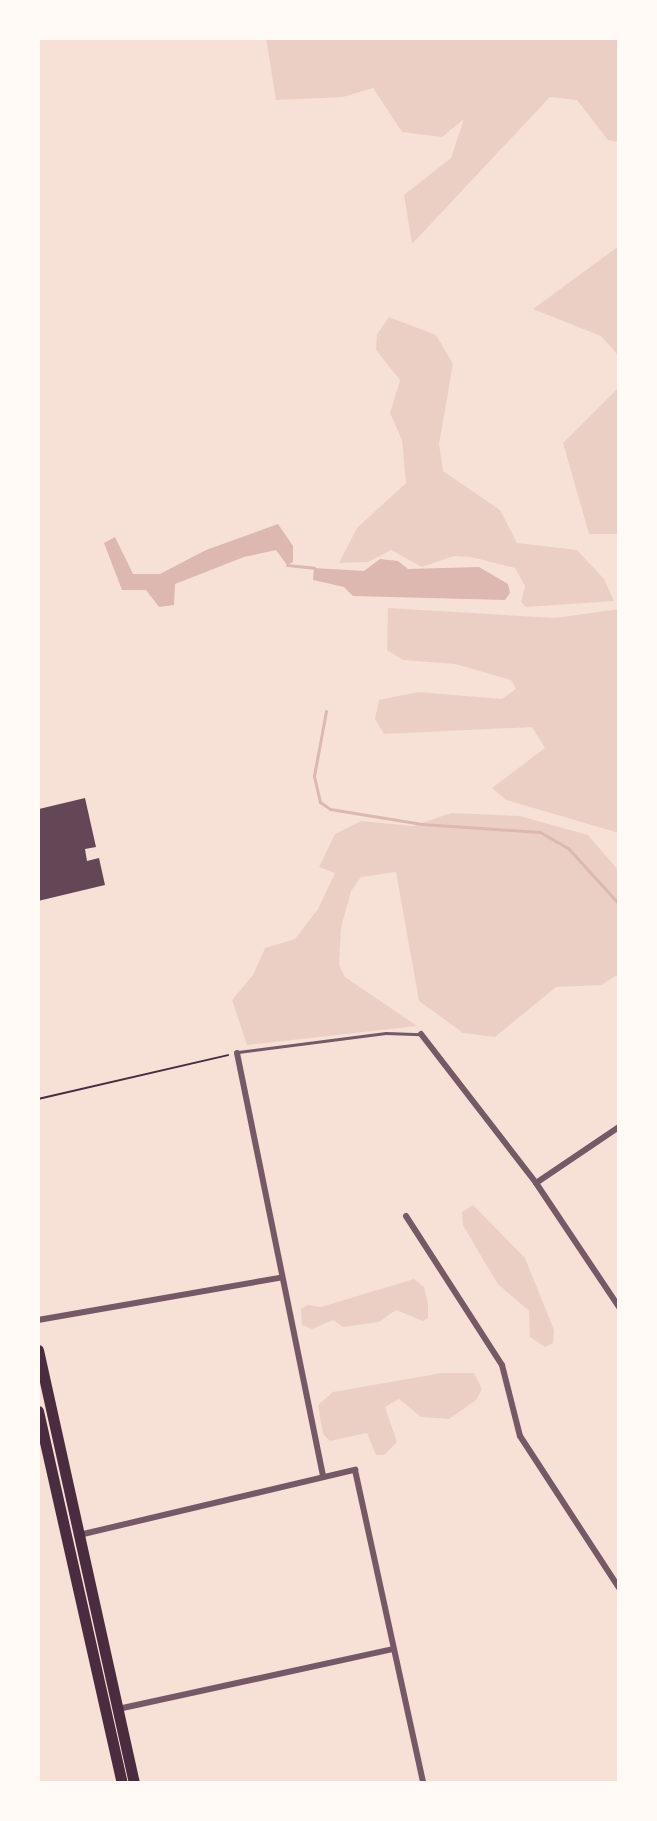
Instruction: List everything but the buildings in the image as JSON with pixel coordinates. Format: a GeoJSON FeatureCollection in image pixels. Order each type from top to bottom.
{"type":"FeatureCollection","features":[{"type":"Feature","properties":{"kind":"highway"},"geometry":{"type":"LineString","coordinates":[[38,1350],[134,1783]]}},
{"type":"Feature","properties":{"kind":"highway"},"geometry":{"type":"LineString","coordinates":[[38,1411],[122,1783]]}},
{"type":"Feature","properties":{"kind":"street"},"geometry":{"type":"LineString","coordinates":[[421,1034],[536,1183],[619,1307]]}},
{"type":"Feature","properties":{"kind":"street"},"geometry":{"type":"LineString","coordinates":[[237,1053],[279,1278],[323,1475]]}},
{"type":"Feature","properties":{"kind":"street"},"geometry":{"type":"LineString","coordinates":[[536,1183],[619,1127]]}},
{"type":"Feature","properties":{"kind":"street"},"geometry":{"type":"LineString","coordinates":[[406,1216],[502,1365],[520,1436],[619,1588]]}},
{"type":"Feature","properties":{"kind":"street"},"geometry":{"type":"LineString","coordinates":[[38,1320],[279,1278]]}},
{"type":"Feature","properties":{"kind":"street"},"geometry":{"type":"LineString","coordinates":[[79,1535],[323,1475],[355,1470],[423,1783]]}},
{"type":"Feature","properties":{"kind":"street"},"geometry":{"type":"LineString","coordinates":[[118,1709],[393,1649]]}},
{"type":"Feature","properties":{"kind":"lane"},"geometry":{"type":"LineString","coordinates":[[237,1053],[407,1031],[421,1034]]}},
{"type":"Feature","properties":{"kind":"path"},"geometry":{"type":"LineString","coordinates":[[38,1099],[237,1053]]}},
{"type":"Feature","properties":{"kind":"shaded area"},"geometry":{"type":"Polygon","coordinates":[[[266,38],[619,38],[619,142],[608,140],[577,100],[550,97],[412,244],[404,195],[451,158],[464,119],[442,137],[402,132],[373,88],[343,97],[276,100],[266,38]]]}},
{"type":"Feature","properties":{"kind":"shaded area"},"geometry":{"type":"Polygon","coordinates":[[[619,246],[619,356],[601,336],[533,309],[619,246]]]}},
{"type":"Feature","properties":{"kind":"shaded area"},"geometry":{"type":"Polygon","coordinates":[[[389,317],[436,335],[453,364],[439,444],[443,471],[500,510],[517,543],[577,550],[604,579],[614,601],[526,607],[521,602],[525,586],[515,568],[471,557],[454,556],[422,567],[391,550],[368,562],[339,563],[357,528],[406,483],[402,440],[390,413],[400,380],[376,350],[377,334],[389,317]]]}},
{"type":"Feature","properties":{"kind":"shaded area"},"geometry":{"type":"Polygon","coordinates":[[[619,387],[619,534],[589,534],[563,443],[619,387]]]}},
{"type":"Feature","properties":{"kind":"shaded area"},"geometry":{"type":"Polygon","coordinates":[[[278,524],[293,546],[293,562],[287,565],[276,550],[244,557],[175,584],[174,605],[159,607],[146,590],[122,590],[104,543],[115,537],[133,574],[160,574],[206,550],[278,524]]]}},
{"type":"Feature","properties":{"kind":"shaded area"},"geometry":{"type":"Polygon","coordinates":[[[380,559],[398,561],[408,569],[479,567],[508,584],[510,593],[505,600],[353,596],[344,587],[313,580],[314,568],[364,571],[380,559]]]}},
{"type":"Feature","properties":{"kind":"shaded area"},"geometry":{"type":"Polygon","coordinates":[[[388,608],[555,618],[619,609],[619,833],[506,800],[492,788],[545,748],[532,727],[384,734],[375,719],[379,700],[418,692],[502,699],[516,689],[511,680],[455,664],[403,660],[387,650],[388,608]]]}},
{"type":"Feature","properties":{"kind":"shaded area"},"geometry":{"type":"Polygon","coordinates":[[[451,813],[520,816],[588,835],[619,871],[619,974],[601,985],[556,987],[495,1037],[463,1033],[419,1001],[396,872],[361,877],[351,891],[341,928],[339,965],[345,977],[417,1026],[247,1045],[232,1000],[253,975],[265,948],[295,939],[318,909],[335,873],[319,867],[335,834],[361,821],[413,826],[451,813]]]}},
{"type":"Feature","properties":{"kind":"shaded area"},"geometry":{"type":"Polygon","coordinates":[[[473,1205],[525,1258],[554,1330],[553,1343],[545,1347],[530,1337],[529,1311],[498,1284],[463,1225],[462,1212],[473,1205]]]}},
{"type":"Feature","properties":{"kind":"shaded area"},"geometry":{"type":"Polygon","coordinates":[[[414,1279],[424,1287],[428,1304],[428,1318],[423,1321],[396,1310],[379,1322],[343,1327],[333,1320],[312,1329],[302,1325],[301,1309],[307,1305],[321,1307],[414,1279]]]}},
{"type":"Feature","properties":{"kind":"shaded area"},"geometry":{"type":"Polygon","coordinates":[[[442,1373],[474,1373],[482,1389],[476,1400],[449,1419],[421,1417],[399,1399],[385,1407],[397,1442],[384,1455],[376,1455],[367,1433],[330,1441],[323,1434],[318,1405],[333,1392],[442,1373]]]}},
{"type":"Feature","properties":{"kind":"waterway"},"geometry":{"type":"LineString","coordinates":[[287,565],[314,568]]}},
{"type":"Feature","properties":{"kind":"waterway"},"geometry":{"type":"LineString","coordinates":[[326,711],[314,776],[320,802],[330,809],[422,824],[540,832],[569,849],[619,904]]}}]}
